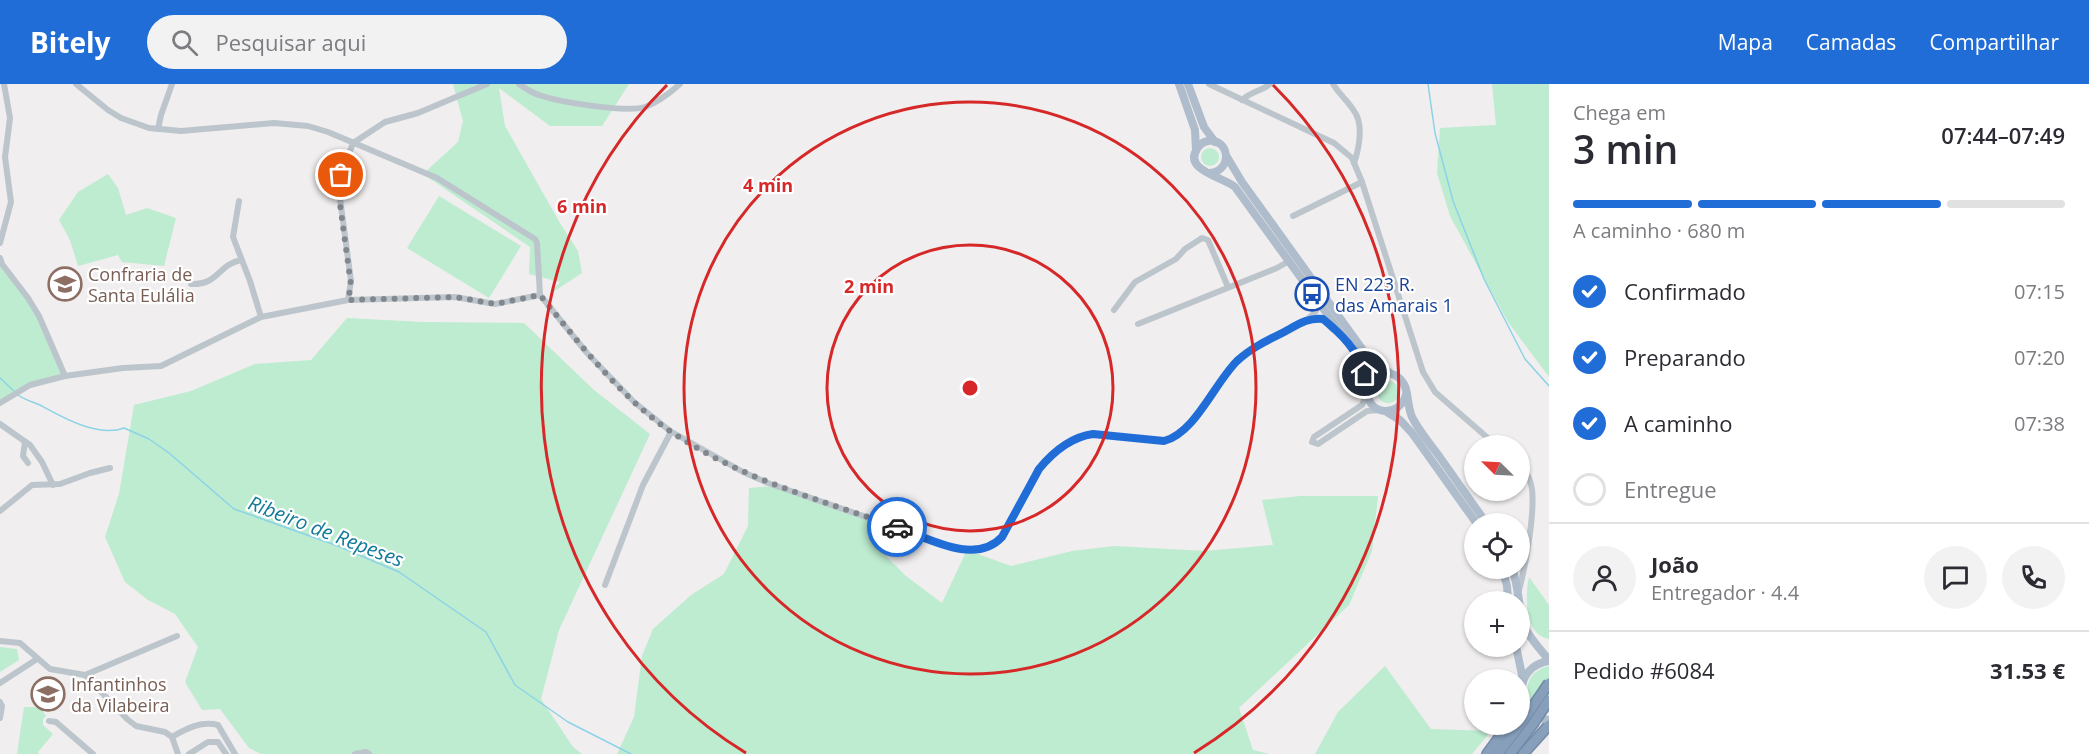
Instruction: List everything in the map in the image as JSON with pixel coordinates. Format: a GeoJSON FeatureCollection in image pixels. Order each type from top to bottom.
{"type":"FeatureCollection","features":[{"type":"Feature","properties":{"kind":"highway"},"geometry":{"type":"LineString","coordinates":[[1530,719],[1549,683]]}},
{"type":"Feature","properties":{"kind":"highway"},"geometry":{"type":"LineString","coordinates":[[1530,720],[1549,700]]}},
{"type":"Feature","properties":{"kind":"highway"},"geometry":{"type":"LineString","coordinates":[[1523,754],[1549,725]]}},
{"type":"Feature","properties":{"kind":"highway"},"geometry":{"type":"LineString","coordinates":[[1486,754],[1501,735]]}},
{"type":"Feature","properties":{"kind":"highway"},"geometry":{"type":"LineString","coordinates":[[1498,754],[1516,735]]}},
{"type":"Feature","properties":{"kind":"highway"},"geometry":{"type":"LineString","coordinates":[[1510,754],[1521,735]]}},
{"type":"Feature","properties":{"kind":"main road"},"geometry":{"type":"LineString","coordinates":[[1179,84],[1195,130],[1196,165],[1200,170],[1235,187],[1362,362],[1371,404],[1400,420],[1412,433],[1469,513]]}},
{"type":"Feature","properties":{"kind":"main road"},"geometry":{"type":"LineString","coordinates":[[1188,84],[1204,127],[1215,142],[1223,147],[1242,182],[1368,357],[1404,382],[1411,416],[1478,513]]}},
{"type":"Feature","properties":{"kind":"main road"},"geometry":{"type":"LineString","coordinates":[[1196,150],[1206,141],[1215,142]]}},
{"type":"Feature","properties":{"kind":"main road"},"geometry":{"type":"LineString","coordinates":[[1210,173],[1220,170],[1227,157]]}},
{"type":"Feature","properties":{"kind":"main road"},"geometry":{"type":"LineString","coordinates":[[1368,389],[1377,376],[1390,373]]}},
{"type":"Feature","properties":{"kind":"main road"},"geometry":{"type":"LineString","coordinates":[[1384,411],[1398,408],[1406,394]]}},
{"type":"Feature","properties":{"kind":"main road"},"geometry":{"type":"LineString","coordinates":[[1515,579],[1519,591]]}},
{"type":"Feature","properties":{"kind":"main road"},"geometry":{"type":"LineString","coordinates":[[1530,634],[1549,660],[1534,666],[1530,671]]}},
{"type":"Feature","properties":{"kind":"main road"},"geometry":{"type":"LineString","coordinates":[[1536,644],[1549,647]]}},
{"type":"Feature","properties":{"kind":"main road"},"geometry":{"type":"LineString","coordinates":[[1530,711],[1540,718],[1549,720]]}},
{"type":"Feature","properties":{"kind":"street"},"geometry":{"type":"LineString","coordinates":[[0,243],[11,202],[5,157],[10,118],[4,84]]}},
{"type":"Feature","properties":{"kind":"street"},"geometry":{"type":"LineString","coordinates":[[76,84],[96,102],[121,118],[158,129],[181,131],[254,123],[290,123],[328,132],[433,176],[535,239],[540,295],[587,353],[626,394],[671,432],[743,472],[768,483],[961,550],[976,551],[996,544],[1039,469],[1047,459],[1071,440],[1082,435],[1093,434],[1164,441],[1174,439],[1185,430],[1224,376],[1250,350],[1305,321],[1316,311],[1317,301]]}},
{"type":"Feature","properties":{"kind":"street"},"geometry":{"type":"LineString","coordinates":[[158,129],[160,115],[172,84]]}},
{"type":"Feature","properties":{"kind":"street"},"geometry":{"type":"LineString","coordinates":[[348,300],[351,281],[339,191],[341,175],[353,143],[385,122],[428,109],[487,84]]}},
{"type":"Feature","properties":{"kind":"street"},"geometry":{"type":"LineString","coordinates":[[519,84],[542,96],[603,107],[644,108],[680,84]]}},
{"type":"Feature","properties":{"kind":"street"},"geometry":{"type":"LineString","coordinates":[[1209,84],[1219,86],[1242,100],[1345,150],[1362,182],[1423,372],[1435,392],[1484,435]]}},
{"type":"Feature","properties":{"kind":"street"},"geometry":{"type":"LineString","coordinates":[[1242,100],[1270,84]]}},
{"type":"Feature","properties":{"kind":"street"},"geometry":{"type":"LineString","coordinates":[[1333,84],[1356,113],[1358,120],[1359,147],[1354,164]]}},
{"type":"Feature","properties":{"kind":"street"},"geometry":{"type":"LineString","coordinates":[[1293,216],[1362,182]]}},
{"type":"Feature","properties":{"kind":"street"},"geometry":{"type":"LineString","coordinates":[[239,201],[233,237],[261,317]]}},
{"type":"Feature","properties":{"kind":"street"},"geometry":{"type":"LineString","coordinates":[[1114,310],[1135,282],[1176,259],[1185,249],[1202,238],[1208,240],[1228,287]]}},
{"type":"Feature","properties":{"kind":"street"},"geometry":{"type":"LineString","coordinates":[[0,258],[39,316],[65,376]]}},
{"type":"Feature","properties":{"kind":"street"},"geometry":{"type":"LineString","coordinates":[[191,284],[201,284],[212,280],[229,264],[241,260]]}},
{"type":"Feature","properties":{"kind":"street"},"geometry":{"type":"LineString","coordinates":[[1138,324],[1277,268],[1289,261]]}},
{"type":"Feature","properties":{"kind":"street"},"geometry":{"type":"LineString","coordinates":[[0,403],[30,385],[65,376],[123,368],[161,366],[261,317],[348,300],[455,297],[495,304],[540,295]]}},
{"type":"Feature","properties":{"kind":"street"},"geometry":{"type":"LineString","coordinates":[[1305,321],[1323,319],[1332,329],[1339,331]]}},
{"type":"Feature","properties":{"kind":"street"},"geometry":{"type":"LineString","coordinates":[[1368,389],[1362,405],[1314,437],[1312,442],[1318,444],[1367,411],[1384,411]]}},
{"type":"Feature","properties":{"kind":"street"},"geometry":{"type":"LineString","coordinates":[[0,424],[25,442],[38,456],[52,484]]}},
{"type":"Feature","properties":{"kind":"street"},"geometry":{"type":"LineString","coordinates":[[605,585],[643,485],[671,432]]}},
{"type":"Feature","properties":{"kind":"street"},"geometry":{"type":"LineString","coordinates":[[25,442],[23,456],[28,463]]}},
{"type":"Feature","properties":{"kind":"street"},"geometry":{"type":"LineString","coordinates":[[0,511],[32,485],[60,484],[110,468]]}},
{"type":"Feature","properties":{"kind":"street"},"geometry":{"type":"LineString","coordinates":[[1530,480],[1530,513]]}},
{"type":"Feature","properties":{"kind":"street"},"geometry":{"type":"LineString","coordinates":[[1519,591],[1521,579]]}},
{"type":"Feature","properties":{"kind":"street"},"geometry":{"type":"LineString","coordinates":[[0,641],[20,643],[50,669],[85,675],[177,636]]}},
{"type":"Feature","properties":{"kind":"street"},"geometry":{"type":"LineString","coordinates":[[0,683],[37,659]]}},
{"type":"Feature","properties":{"kind":"street"},"geometry":{"type":"LineString","coordinates":[[85,675],[136,726],[165,732],[172,737],[178,754]]}},
{"type":"Feature","properties":{"kind":"street"},"geometry":{"type":"LineString","coordinates":[[0,702],[0,714]]}},
{"type":"Feature","properties":{"kind":"street"},"geometry":{"type":"LineString","coordinates":[[49,721],[56,722],[93,754]]}},
{"type":"Feature","properties":{"kind":"street"},"geometry":{"type":"LineString","coordinates":[[172,737],[188,727],[207,722],[218,725],[235,754]]}},
{"type":"Feature","properties":{"kind":"street"},"geometry":{"type":"LineString","coordinates":[[189,754],[208,742],[218,742],[226,754]]}},
{"type":"Feature","properties":{"kind":"street"},"geometry":{"type":"LineString","coordinates":[[355,754],[366,752],[369,754]]}},
{"type":"Feature","properties":{"kind":"green space"},"geometry":{"type":"Polygon","coordinates":[[[453,84],[629,84],[602,126],[550,126],[499,88],[505,126],[578,251],[582,273],[550,294],[560,282],[529,274],[530,247],[423,174],[458,142],[463,121],[453,84]]]}},
{"type":"Feature","properties":{"kind":"green space"},"geometry":{"type":"Polygon","coordinates":[[[1492,84],[1549,84],[1549,377],[1508,322],[1450,216],[1437,173],[1440,128],[1496,125],[1492,84]]]}},
{"type":"Feature","properties":{"kind":"green space"},"geometry":{"type":"Polygon","coordinates":[[[1210,148],[1216,151],[1219,157],[1216,163],[1210,166],[1204,163],[1201,157],[1204,151],[1210,148]]]}},
{"type":"Feature","properties":{"kind":"green space"},"geometry":{"type":"Polygon","coordinates":[[[108,174],[118,188],[126,215],[147,208],[176,218],[164,266],[122,262],[118,255],[78,266],[70,240],[59,220],[78,192],[108,174]]]}},
{"type":"Feature","properties":{"kind":"green space"},"geometry":{"type":"Polygon","coordinates":[[[439,196],[521,246],[489,298],[407,248],[439,196]]]}},
{"type":"Feature","properties":{"kind":"green space"},"geometry":{"type":"Polygon","coordinates":[[[0,258],[28,298],[65,376],[43,381],[0,402],[0,258]]]}},
{"type":"Feature","properties":{"kind":"green space"},"geometry":{"type":"Polygon","coordinates":[[[347,318],[423,322],[524,323],[594,390],[650,434],[559,630],[541,699],[573,747],[582,754],[261,754],[249,748],[220,709],[202,710],[185,682],[198,647],[175,614],[148,600],[125,582],[105,537],[119,494],[134,405],[191,391],[255,364],[311,360],[347,318]]]}},
{"type":"Feature","properties":{"kind":"green space"},"geometry":{"type":"Polygon","coordinates":[[[1388,381],[1396,384],[1399,392],[1396,400],[1388,403],[1380,400],[1377,392],[1380,384],[1388,381]]]}},
{"type":"Feature","properties":{"kind":"green space"},"geometry":{"type":"Polygon","coordinates":[[[773,486],[869,516],[875,545],[906,576],[942,603],[967,550],[1011,566],[1072,551],[1114,546],[1205,551],[1273,545],[1262,500],[1300,496],[1378,496],[1372,551],[1349,605],[1239,708],[1253,750],[1269,754],[617,754],[634,717],[642,656],[653,629],[691,595],[724,574],[748,526],[749,488],[773,486]]]}},
{"type":"Feature","properties":{"kind":"green space"},"geometry":{"type":"Polygon","coordinates":[[[1530,578],[1549,605],[1549,639],[1541,636],[1531,623],[1530,591],[1527,591],[1530,578]]]}},
{"type":"Feature","properties":{"kind":"green space"},"geometry":{"type":"Polygon","coordinates":[[[0,647],[17,649],[19,660],[0,672],[0,647]]]}},
{"type":"Feature","properties":{"kind":"green space"},"geometry":{"type":"Polygon","coordinates":[[[1385,666],[1431,729],[1464,730],[1464,735],[1488,735],[1472,754],[1315,754],[1338,712],[1385,666]]]}},
{"type":"Feature","properties":{"kind":"green space"},"geometry":{"type":"Polygon","coordinates":[[[1549,666],[1549,713],[1539,709],[1530,699],[1530,680],[1539,670],[1549,666]]]}},
{"type":"Feature","properties":{"kind":"green space"},"geometry":{"type":"Polygon","coordinates":[[[24,707],[40,707],[46,716],[43,719],[43,725],[53,734],[38,752],[39,754],[17,754],[24,707]]]}},
{"type":"Feature","properties":{"kind":"waterway"},"geometry":{"type":"LineString","coordinates":[[1428,84],[1435,133],[1453,201],[1484,279],[1525,359],[1549,386]]}},
{"type":"Feature","properties":{"kind":"waterway"},"geometry":{"type":"LineString","coordinates":[[0,378],[15,392]]}},
{"type":"Feature","properties":{"kind":"waterway","name":"Ribeiro de Repeses"},"geometry":{"type":"LineString","coordinates":[[18,395],[80,425],[103,430],[124,428],[149,439],[169,453],[234,509],[338,546],[399,572],[486,632],[515,685],[568,722],[631,754]]}},
{"type":"Feature","properties":{"kind":"way so far"},"geometry":{"type":"LineString","coordinates":[[341,175],[339,197],[351,285],[348,300],[455,297],[495,304],[540,295],[587,353],[634,402],[670,431],[743,472],[768,483],[897,527]]}},
{"type":"Feature","properties":{"kind":"place","name":"Confraria de Santa Eulália"},"geometry":{"type":"Point","coordinates":[65,284]}},
{"type":"Feature","properties":{"kind":"place","name":"EN 223 R. das Amarais 1"},"geometry":{"type":"Point","coordinates":[1312,294]}},
{"type":"Feature","properties":{"kind":"place","name":"Infantinhos da Vilabeira"},"geometry":{"type":"Point","coordinates":[48,694]}},
{"type":"Feature","properties":{"kind":"route"},"geometry":{"type":"LineString","coordinates":[[897,527],[961,550],[987,549],[1002,537],[1039,469],[1047,459],[1071,440],[1082,435],[1093,434],[1164,441],[1174,439],[1185,430],[1236,362],[1250,350],[1305,321],[1323,319],[1332,329],[1339,331],[1362,362],[1365,374]]}}]}
